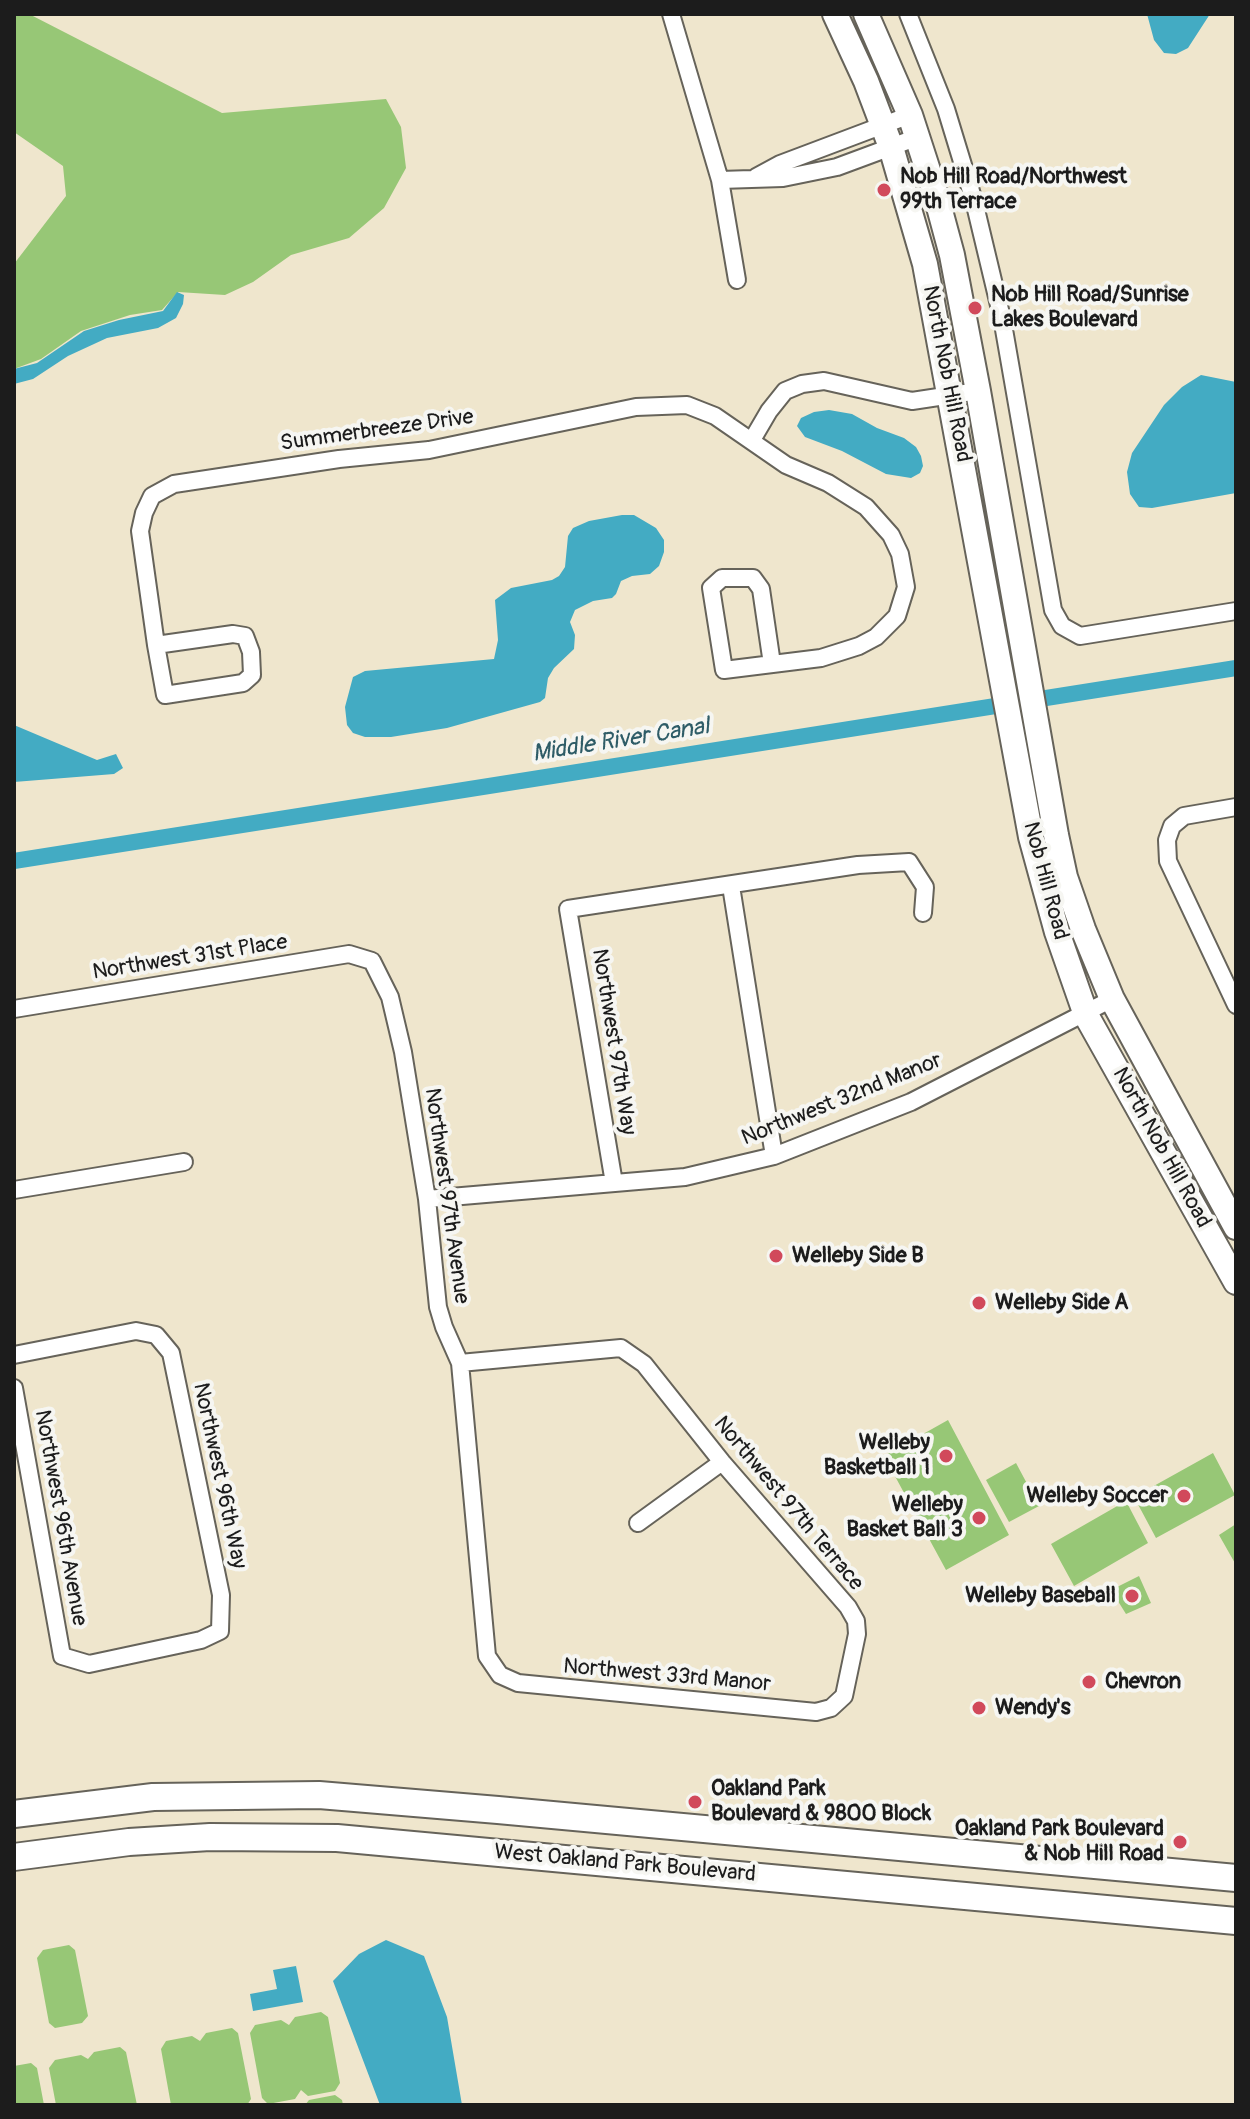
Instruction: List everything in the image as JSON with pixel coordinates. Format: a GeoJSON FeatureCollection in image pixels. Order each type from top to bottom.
{"type":"FeatureCollection","features":[{"type":"Feature","properties":{"kind":"main road","name":"North Nob Hill Road"},"geometry":{"type":"LineString","coordinates":[[835,14],[866,81],[908,200],[925,264],[951,396],[1014,672],[1038,739]]}},
{"type":"Feature","properties":{"kind":"main road","name":"North Nob Hill Road"},"geometry":{"type":"LineString","coordinates":[[866,14],[914,126],[952,255],[978,391],[1014,672],[1014,745]]}},
{"type":"Feature","properties":{"kind":"main road","name":"Nob Hill Road"},"geometry":{"type":"LineString","coordinates":[[1038,739],[1065,877],[1112,999]]}},
{"type":"Feature","properties":{"kind":"main road","name":"Nob Hill Road"},"geometry":{"type":"LineString","coordinates":[[1014,745],[1042,882],[1086,1015]]}},
{"type":"Feature","properties":{"kind":"main road","name":"North Nob Hill Road"},"geometry":{"type":"LineString","coordinates":[[1112,999],[1236,1227]]}},
{"type":"Feature","properties":{"kind":"main road","name":"North Nob Hill Road"},"geometry":{"type":"LineString","coordinates":[[1086,1015],[1236,1282]]}},
{"type":"Feature","properties":{"kind":"main road","name":"West Oakland Park Boulevard"},"geometry":{"type":"LineString","coordinates":[[14,1814],[153,1797],[319,1795],[1236,1878]]}},
{"type":"Feature","properties":{"kind":"main road","name":"West Oakland Park Boulevard"},"geometry":{"type":"LineString","coordinates":[[14,1857],[129,1842],[197,1838],[337,1838],[1236,1921]]}},
{"type":"Feature","properties":{"kind":"street"},"geometry":{"type":"LineString","coordinates":[[671,14],[720,180],[737,280]]}},
{"type":"Feature","properties":{"kind":"street"},"geometry":{"type":"LineString","coordinates":[[908,14],[946,109],[974,201],[1002,318],[1053,610],[1062,626],[1080,636],[1236,611]]}},
{"type":"Feature","properties":{"kind":"street"},"geometry":{"type":"LineString","coordinates":[[720,180],[783,178],[837,167],[887,136],[914,126]]}},
{"type":"Feature","properties":{"kind":"street"},"geometry":{"type":"LineString","coordinates":[[755,177],[780,164],[914,126]]}},
{"type":"Feature","properties":{"kind":"street"},"geometry":{"type":"LineString","coordinates":[[752,440],[785,391],[802,384],[824,381],[912,401],[978,391]]}},
{"type":"Feature","properties":{"kind":"street","name":"Summerbreeze Drive"},"geometry":{"type":"LineString","coordinates":[[156,645],[233,634],[245,636],[251,652],[252,675],[243,683],[165,695],[156,645],[140,531],[152,496],[174,484],[339,459],[429,450],[636,407],[687,405],[715,416],[786,465],[828,483],[866,507],[891,535],[900,554],[906,587],[897,616],[876,637],[821,658],[724,670],[711,588],[722,578],[753,578],[761,589],[772,664]]}},
{"type":"Feature","properties":{"kind":"street"},"geometry":{"type":"LineString","coordinates":[[1236,807],[1184,816],[1172,826],[1167,840],[1168,861],[1228,972],[1236,1005]]}},
{"type":"Feature","properties":{"kind":"street"},"geometry":{"type":"LineString","coordinates":[[774,1156],[731,886],[858,865],[909,862],[925,887],[923,913]]}},
{"type":"Feature","properties":{"kind":"street","name":"Northwest 97th Way"},"geometry":{"type":"LineString","coordinates":[[614,1183],[568,909],[731,886]]}},
{"type":"Feature","properties":{"kind":"street","name":"Northwest 31st Place"},"geometry":{"type":"LineString","coordinates":[[14,1009],[349,954],[372,961]]}},
{"type":"Feature","properties":{"kind":"street","name":"Northwest 97th Avenue"},"geometry":{"type":"LineString","coordinates":[[372,961],[390,997],[403,1052],[427,1199],[438,1307],[460,1363],[487,1656],[500,1675]]}},
{"type":"Feature","properties":{"kind":"street","name":"Northwest 32nd Manor"},"geometry":{"type":"LineString","coordinates":[[427,1199],[685,1177],[774,1156],[911,1102],[1112,999]]}},
{"type":"Feature","properties":{"kind":"street"},"geometry":{"type":"LineString","coordinates":[[14,1190],[184,1162]]}},
{"type":"Feature","properties":{"kind":"street","name":"Northwest 96th Way"},"geometry":{"type":"LineString","coordinates":[[14,1355],[136,1331],[156,1335],[171,1353],[221,1595],[220,1631],[201,1640],[89,1664],[62,1656]]}},
{"type":"Feature","properties":{"kind":"street","name":"Northwest 97th Terrace"},"geometry":{"type":"LineString","coordinates":[[460,1363],[621,1348],[644,1364],[722,1462],[848,1607],[856,1621],[857,1634],[844,1696],[831,1708]]}},
{"type":"Feature","properties":{"kind":"street","name":"Northwest 96th Avenue"},"geometry":{"type":"LineString","coordinates":[[14,1388],[62,1656]]}},
{"type":"Feature","properties":{"kind":"street"},"geometry":{"type":"LineString","coordinates":[[638,1523],[722,1462]]}},
{"type":"Feature","properties":{"kind":"street","name":"Northwest 33rd Manor"},"geometry":{"type":"LineString","coordinates":[[500,1675],[518,1683],[533,1685],[816,1712],[831,1708]]}},
{"type":"Feature","properties":{"kind":"green space"},"geometry":{"type":"Polygon","coordinates":[[[14,14],[29,14],[222,113],[386,99],[401,127],[406,168],[384,208],[349,238],[291,255],[253,282],[225,295],[178,292],[162,310],[130,315],[81,331],[41,359],[14,369],[14,264],[66,196],[63,166],[14,132],[14,14]]]}},
{"type":"Feature","properties":{"kind":"green space"},"geometry":{"type":"Polygon","coordinates":[[[948,1420],[1009,1535],[946,1570],[884,1456],[948,1420]]]}},
{"type":"Feature","properties":{"kind":"green space","name":"Welleby Soccer"},"geometry":{"type":"Polygon","coordinates":[[[1213,1453],[1235,1495],[1156,1538],[1134,1497],[1213,1453]]]}},
{"type":"Feature","properties":{"kind":"green space"},"geometry":{"type":"Polygon","coordinates":[[[1016,1463],[1039,1506],[1009,1522],[986,1480],[1016,1463]]]}},
{"type":"Feature","properties":{"kind":"green space","name":"Welleby Soccer"},"geometry":{"type":"Polygon","coordinates":[[[1126,1501],[1148,1543],[1074,1586],[1051,1544],[1126,1501]]]}},
{"type":"Feature","properties":{"kind":"green space","name":"Welleby Soccer"},"geometry":{"type":"Polygon","coordinates":[[[1236,1524],[1236,1565],[1219,1535],[1236,1524]]]}},
{"type":"Feature","properties":{"kind":"green space","name":"Welleby Baseball"},"geometry":{"type":"Polygon","coordinates":[[[1139,1576],[1151,1603],[1126,1614],[1111,1590],[1139,1576]]]}},
{"type":"Feature","properties":{"kind":"green space"},"geometry":{"type":"Polygon","coordinates":[[[69,1945],[75,1950],[88,2016],[82,2023],[55,2028],[49,2023],[37,1958],[43,1950],[69,1945]]]}},
{"type":"Feature","properties":{"kind":"green space"},"geometry":{"type":"Polygon","coordinates":[[[321,2012],[328,2017],[340,2083],[335,2091],[308,2096],[301,2090],[295,2099],[268,2104],[262,2098],[250,2033],[255,2025],[281,2020],[289,2025],[295,2017],[321,2012]]]}},
{"type":"Feature","properties":{"kind":"green space"},"geometry":{"type":"Polygon","coordinates":[[[232,2028],[238,2033],[251,2099],[247,2105],[171,2105],[161,2049],[166,2041],[192,2036],[200,2041],[206,2033],[232,2028]]]}},
{"type":"Feature","properties":{"kind":"green space"},"geometry":{"type":"Polygon","coordinates":[[[120,2047],[126,2052],[137,2105],[56,2105],[49,2068],[55,2060],[81,2055],[88,2059],[94,2052],[120,2047]]]}},
{"type":"Feature","properties":{"kind":"green space"},"geometry":{"type":"Polygon","coordinates":[[[31,2063],[37,2068],[44,2105],[14,2105],[14,2066],[31,2063]]]}},
{"type":"Feature","properties":{"kind":"green space"},"geometry":{"type":"Polygon","coordinates":[[[335,2095],[343,2105],[305,2105],[309,2100],[335,2095]]]}},
{"type":"Feature","properties":{"kind":"water"},"geometry":{"type":"Polygon","coordinates":[[[1147,14],[1210,14],[1188,48],[1176,54],[1164,53],[1154,40],[1147,14]]]}},
{"type":"Feature","properties":{"kind":"water"},"geometry":{"type":"Polygon","coordinates":[[[177,292],[184,295],[176,318],[158,328],[107,338],[68,356],[33,379],[14,384],[14,369],[37,363],[84,331],[163,311],[177,292]]]}},
{"type":"Feature","properties":{"kind":"water"},"geometry":{"type":"Polygon","coordinates":[[[1201,375],[1236,382],[1236,493],[1152,508],[1139,507],[1130,494],[1127,472],[1132,453],[1164,405],[1182,387],[1201,375]]]}},
{"type":"Feature","properties":{"kind":"water"},"geometry":{"type":"Polygon","coordinates":[[[829,410],[852,414],[904,438],[916,447],[921,456],[923,466],[920,473],[911,478],[886,474],[842,451],[805,437],[797,426],[801,418],[829,410]]]}},
{"type":"Feature","properties":{"kind":"water"},"geometry":{"type":"Polygon","coordinates":[[[634,515],[656,528],[664,540],[659,566],[650,574],[621,581],[612,598],[593,601],[575,610],[570,622],[575,635],[574,649],[548,678],[545,698],[447,728],[391,737],[365,737],[353,733],[347,725],[345,707],[353,677],[365,671],[494,659],[498,640],[495,600],[511,588],[559,576],[565,567],[568,536],[573,528],[589,521],[634,515]]]}},
{"type":"Feature","properties":{"kind":"water"},"geometry":{"type":"Polygon","coordinates":[[[14,725],[97,760],[116,754],[123,768],[114,774],[14,782],[14,725]]]}},
{"type":"Feature","properties":{"kind":"water"},"geometry":{"type":"Polygon","coordinates":[[[386,1940],[424,1956],[447,2017],[462,2105],[380,2105],[333,1981],[359,1954],[386,1940]]]}},
{"type":"Feature","properties":{"kind":"water"},"geometry":{"type":"Polygon","coordinates":[[[296,1966],[303,2002],[253,2011],[250,1994],[277,1989],[273,1970],[296,1966]]]}},
{"type":"Feature","properties":{"kind":"waterway","name":"Middle River Canal"},"geometry":{"type":"LineString","coordinates":[[14,861],[1236,668]]}},
{"type":"Feature","properties":{"kind":"place","name":"Nob Hill Road/Northwest 99th Terrace"},"geometry":{"type":"Point","coordinates":[884,190]}},
{"type":"Feature","properties":{"kind":"place","name":"Nob Hill Road/Sunrise Lakes Boulevard"},"geometry":{"type":"Point","coordinates":[975,308]}},
{"type":"Feature","properties":{"kind":"place","name":"Welleby Side B"},"geometry":{"type":"Point","coordinates":[776,1256]}},
{"type":"Feature","properties":{"kind":"place","name":"Welleby Side A"},"geometry":{"type":"Point","coordinates":[979,1303]}},
{"type":"Feature","properties":{"kind":"place","name":"Welleby Basketball 1"},"geometry":{"type":"Point","coordinates":[946,1456]}},
{"type":"Feature","properties":{"kind":"place","name":"Welleby Soccer"},"geometry":{"type":"Point","coordinates":[1184,1496]}},
{"type":"Feature","properties":{"kind":"place","name":"Welleby Basket Ball 3"},"geometry":{"type":"Point","coordinates":[979,1518]}},
{"type":"Feature","properties":{"kind":"place","name":"Welleby Baseball"},"geometry":{"type":"Point","coordinates":[1132,1596]}},
{"type":"Feature","properties":{"kind":"place","name":"Chevron"},"geometry":{"type":"Point","coordinates":[1089,1682]}},
{"type":"Feature","properties":{"kind":"place","name":"Wendy's"},"geometry":{"type":"Point","coordinates":[979,1708]}},
{"type":"Feature","properties":{"kind":"place","name":"Oakland Park Boulevard & 9800 Block"},"geometry":{"type":"Point","coordinates":[695,1802]}},
{"type":"Feature","properties":{"kind":"place","name":"Oakland Park Boulevard & Nob Hill Road"},"geometry":{"type":"Point","coordinates":[1180,1842]}}]}
